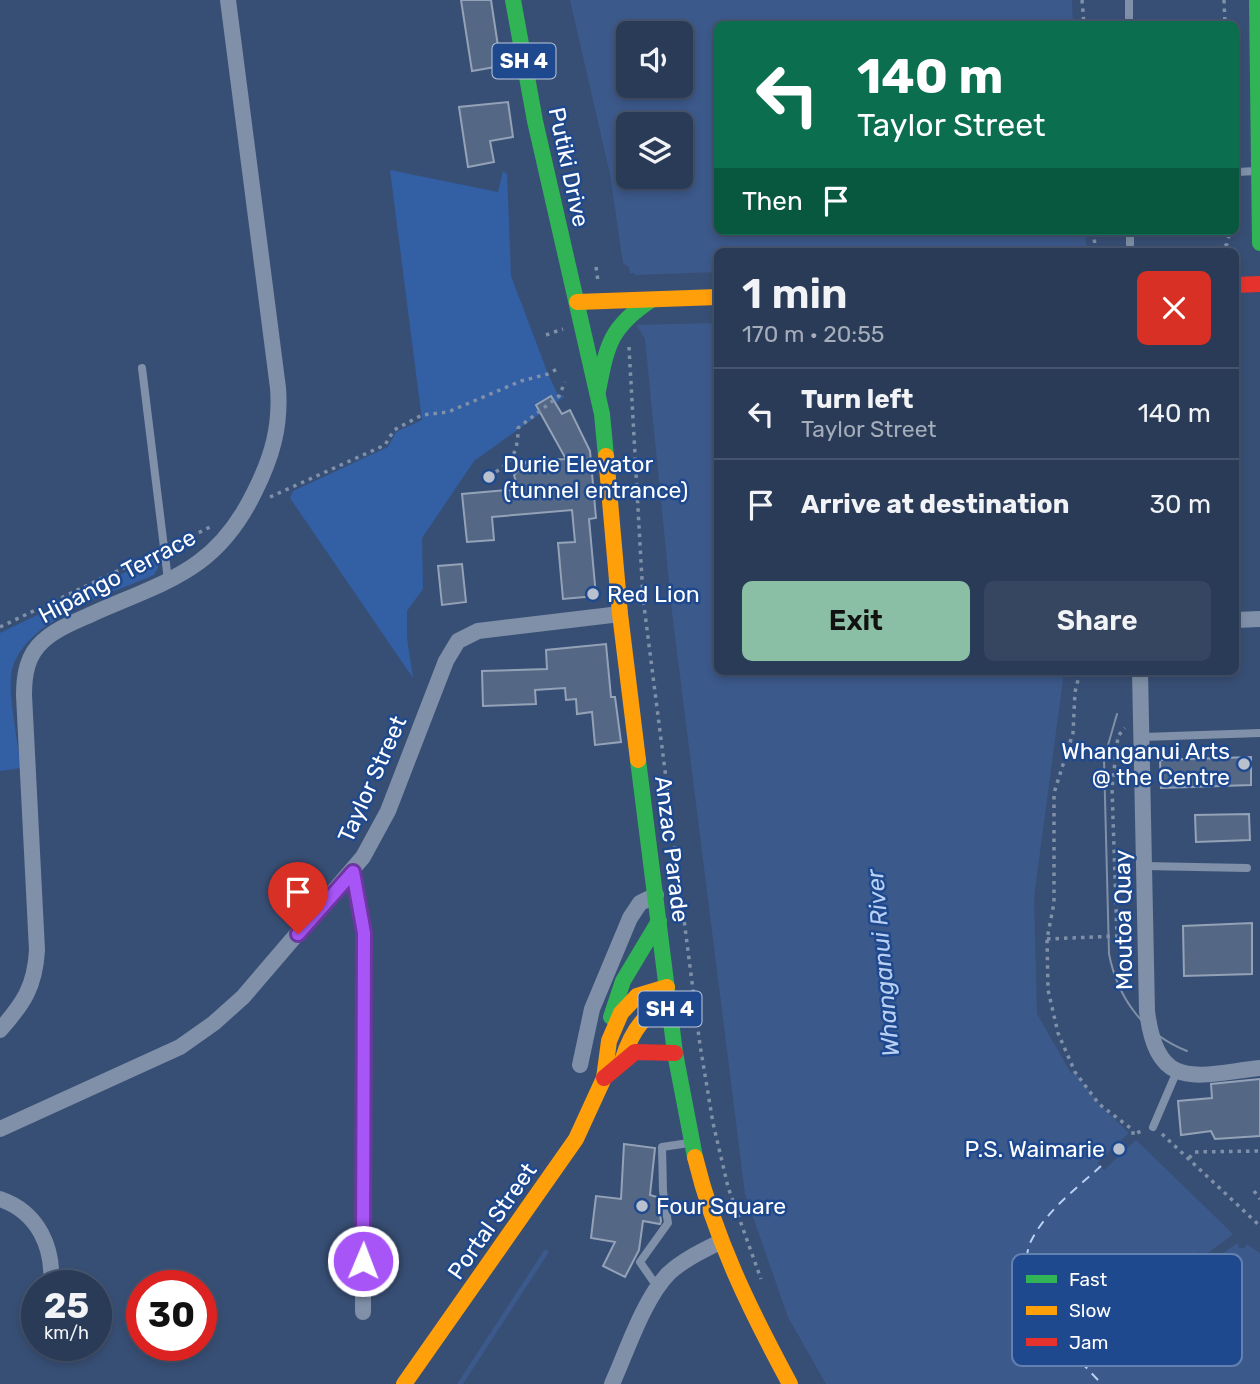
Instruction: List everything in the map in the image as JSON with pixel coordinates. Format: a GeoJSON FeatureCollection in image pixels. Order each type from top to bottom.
{"type":"FeatureCollection","features":[{"type":"Feature","properties":{"kind":"main road","name":"Putiki Drive"},"geometry":{"type":"LineString","coordinates":[[513,0],[536,121],[577,302]]}},
{"type":"Feature","properties":{"kind":"main road"},"geometry":{"type":"LineString","coordinates":[[1256,0],[1259,43],[1260,243]]}},
{"type":"Feature","properties":{"kind":"main road"},"geometry":{"type":"LineString","coordinates":[[1239,285],[1260,284]]}},
{"type":"Feature","properties":{"kind":"main road"},"geometry":{"type":"LineString","coordinates":[[577,302],[634,305],[651,299],[714,298]]}},
{"type":"Feature","properties":{"kind":"main road","name":"Anzac Parade"},"geometry":{"type":"LineString","coordinates":[[577,302],[598,391],[620,614],[675,1053],[692,1143],[703,1191],[720,1242],[743,1296],[790,1384]]}},
{"type":"Feature","properties":{"kind":"main road"},"geometry":{"type":"LineString","coordinates":[[598,391],[610,335],[634,305]]}},
{"type":"Feature","properties":{"kind":"main road","name":"Portal Street"},"geometry":{"type":"LineString","coordinates":[[404,1384],[576,1139],[604,1078],[611,1009],[659,921]]}},
{"type":"Feature","properties":{"kind":"main road","name":"Portal Street"},"geometry":{"type":"LineString","coordinates":[[609,1041],[628,1004],[640,995],[668,994]]}},
{"type":"Feature","properties":{"kind":"main road","name":"Portal Street"},"geometry":{"type":"LineString","coordinates":[[622,1061],[628,1042],[641,1023],[668,994]]}},
{"type":"Feature","properties":{"kind":"main road","name":"Portal Street"},"geometry":{"type":"LineString","coordinates":[[604,1078],[635,1052],[675,1053]]}},
{"type":"Feature","properties":{"kind":"street","name":"Hipango Terrace"},"geometry":{"type":"LineString","coordinates":[[0,1030],[32,985],[37,960],[24,695],[27,665],[41,642],[51,634],[167,580],[208,557],[234,528],[272,454],[278,423],[278,388],[228,0]]}},
{"type":"Feature","properties":{"kind":"street","name":"Taylor Street"},"geometry":{"type":"LineString","coordinates":[[0,1129],[180,1047],[214,1023],[243,997],[353,872],[388,811],[446,661],[457,641],[478,631],[620,614]]}},
{"type":"Feature","properties":{"kind":"street"},"geometry":{"type":"LineString","coordinates":[[1239,620],[1260,620]]}},
{"type":"Feature","properties":{"kind":"street","name":"Moutoa Quay"},"geometry":{"type":"LineString","coordinates":[[1140,675],[1149,1028],[1159,1058],[1168,1068],[1177,1071]]}},
{"type":"Feature","properties":{"kind":"street"},"geometry":{"type":"LineString","coordinates":[[353,872],[364,933],[362,1312]]}},
{"type":"Feature","properties":{"kind":"street"},"geometry":{"type":"LineString","coordinates":[[580,1065],[592,1009],[630,918],[640,904],[656,895]]}},
{"type":"Feature","properties":{"kind":"street"},"geometry":{"type":"LineString","coordinates":[[1177,1071],[1185,1075],[1260,1068]]}},
{"type":"Feature","properties":{"kind":"street"},"geometry":{"type":"LineString","coordinates":[[0,1199],[24,1210],[33,1219],[53,1265],[53,1270]]}},
{"type":"Feature","properties":{"kind":"street"},"geometry":{"type":"LineString","coordinates":[[612,1384],[658,1288],[668,1274],[687,1259],[720,1242]]}},
{"type":"Feature","properties":{"kind":"lane"},"geometry":{"type":"LineString","coordinates":[[1129,0],[1129,21]]}},
{"type":"Feature","properties":{"kind":"lane"},"geometry":{"type":"LineString","coordinates":[[1239,172],[1259,172]]}},
{"type":"Feature","properties":{"kind":"lane"},"geometry":{"type":"LineString","coordinates":[[1130,235],[1130,244]]}},
{"type":"Feature","properties":{"kind":"lane"},"geometry":{"type":"LineString","coordinates":[[142,368],[167,580]]}},
{"type":"Feature","properties":{"kind":"lane"},"geometry":{"type":"LineString","coordinates":[[1143,737],[1260,733]]}},
{"type":"Feature","properties":{"kind":"lane"},"geometry":{"type":"LineString","coordinates":[[1144,866],[1247,868]]}},
{"type":"Feature","properties":{"kind":"lane"},"geometry":{"type":"LineString","coordinates":[[1153,1127],[1177,1071]]}},
{"type":"Feature","properties":{"kind":"lane"},"geometry":{"type":"LineString","coordinates":[[658,1288],[639,1262],[667,1223],[662,1147],[692,1143]]}},
{"type":"Feature","properties":{"kind":"path"},"geometry":{"type":"LineString","coordinates":[[1082,0],[1084,21]]}},
{"type":"Feature","properties":{"kind":"path"},"geometry":{"type":"LineString","coordinates":[[1224,0],[1225,21]]}},
{"type":"Feature","properties":{"kind":"path"},"geometry":{"type":"LineString","coordinates":[[545,335],[562,329]]}},
{"type":"Feature","properties":{"kind":"path"},"geometry":{"type":"LineString","coordinates":[[629,339],[643,598],[700,1045],[713,1124],[728,1187],[764,1288]]}},
{"type":"Feature","properties":{"kind":"path"},"geometry":{"type":"LineString","coordinates":[[280,492],[385,445],[394,430],[422,415],[448,412],[559,368]]}},
{"type":"Feature","properties":{"kind":"path"},"geometry":{"type":"LineString","coordinates":[[489,477],[514,455],[518,447],[518,428],[559,396],[565,382]]}},
{"type":"Feature","properties":{"kind":"path"},"geometry":{"type":"LineString","coordinates":[[0,627],[147,557]]}},
{"type":"Feature","properties":{"kind":"path"},"geometry":{"type":"LineString","coordinates":[[1079,675],[1075,692],[1073,733],[1054,793],[1054,903],[1047,939],[1048,990],[1058,1033],[1075,1072],[1099,1104],[1133,1130],[1133,1135],[1153,1127],[1260,1226]]}},
{"type":"Feature","properties":{"kind":"path"},"geometry":{"type":"LineString","coordinates":[[1047,939],[1117,936],[1112,788],[1118,736],[1141,711]]}},
{"type":"Feature","properties":{"kind":"path"},"geometry":{"type":"LineString","coordinates":[[1189,1158],[1195,1152],[1260,1152]]}},
{"type":"Feature","properties":{"kind":"path"},"geometry":{"type":"LineString","coordinates":[[1254,1191],[1260,1199]]}},
{"type":"Feature","properties":{"kind":"shaded area"},"geometry":{"type":"Polygon","coordinates":[[[390,170],[498,192],[503,171],[507,174],[511,276],[548,374],[558,395],[565,396],[474,461],[422,538],[423,589],[407,611],[407,638],[413,678],[290,498],[293,491],[388,447],[396,432],[422,420],[390,170]]]}},
{"type":"Feature","properties":{"kind":"shaded area"},"geometry":{"type":"Polygon","coordinates":[[[159,556],[154,575],[68,612],[29,641],[17,658],[11,677],[12,709],[21,768],[0,771],[0,633],[159,556]]]}},
{"type":"Feature","properties":{"kind":"water","name":"Whanganui River"},"geometry":{"type":"Polygon","coordinates":[[[570,0],[1072,0],[1073,21],[714,21],[714,235],[1085,235],[1087,248],[714,248],[714,675],[1064,675],[1034,897],[1037,1014],[1071,1073],[1075,1072],[1099,1104],[1236,1237],[1260,1253],[1260,1384],[826,1384],[788,1317],[745,1194],[672,612],[645,339],[637,326],[634,273],[630,273],[629,267],[623,263],[610,174],[570,0]]]}},
{"type":"Feature","properties":{"kind":"pier"},"geometry":{"type":"Polygon","coordinates":[[[714,272],[714,323],[635,325],[633,275],[714,272]]]}},
{"type":"Feature","properties":{"kind":"pier"},"geometry":{"type":"Polygon","coordinates":[[[1130,1132],[1137,1139],[1104,1170],[1097,1163],[1130,1132]]]}},
{"type":"Feature","properties":{"kind":"pier"},"geometry":{"type":"Polygon","coordinates":[[[1236,1232],[1247,1241],[1245,1248],[1239,1248],[1238,1243],[1222,1254],[1207,1254],[1236,1232]]]}},
{"type":"Feature","properties":{"kind":"building"},"geometry":{"type":"Polygon","coordinates":[[[461,0],[491,0],[501,66],[472,71],[461,0]]]}},
{"type":"Feature","properties":{"kind":"building"},"geometry":{"type":"Polygon","coordinates":[[[508,102],[513,137],[490,141],[494,162],[468,167],[459,107],[508,102]]]}},
{"type":"Feature","properties":{"kind":"building"},"geometry":{"type":"Polygon","coordinates":[[[551,396],[562,414],[570,410],[590,451],[596,518],[589,519],[596,596],[563,599],[558,543],[575,542],[572,510],[492,517],[494,540],[467,542],[462,494],[518,489],[514,475],[527,461],[566,459],[536,405],[551,396]]]}},
{"type":"Feature","properties":{"kind":"building"},"geometry":{"type":"Polygon","coordinates":[[[462,564],[466,602],[442,605],[438,566],[462,564]]]}},
{"type":"Feature","properties":{"kind":"building"},"geometry":{"type":"Polygon","coordinates":[[[606,644],[611,697],[615,697],[621,742],[595,745],[592,712],[577,714],[576,699],[566,700],[565,688],[535,690],[536,704],[483,706],[482,671],[547,669],[546,650],[606,644]]]}},
{"type":"Feature","properties":{"kind":"building"},"geometry":{"type":"Polygon","coordinates":[[[1251,757],[1251,785],[1161,788],[1160,760],[1251,757]]]}},
{"type":"Feature","properties":{"kind":"building"},"geometry":{"type":"Polygon","coordinates":[[[1249,814],[1250,840],[1196,842],[1195,815],[1249,814]]]}},
{"type":"Feature","properties":{"kind":"building"},"geometry":{"type":"Polygon","coordinates":[[[1252,923],[1252,974],[1184,976],[1183,926],[1252,923]]]}},
{"type":"Feature","properties":{"kind":"building"},"geometry":{"type":"Polygon","coordinates":[[[1260,1079],[1260,1136],[1215,1139],[1211,1131],[1181,1135],[1178,1101],[1212,1098],[1211,1084],[1260,1079]]]}},
{"type":"Feature","properties":{"kind":"building"},"geometry":{"type":"Polygon","coordinates":[[[624,1144],[655,1148],[650,1195],[657,1197],[661,1221],[660,1224],[643,1221],[639,1250],[625,1277],[603,1266],[615,1242],[591,1238],[596,1196],[621,1199],[624,1144]]]}},
{"type":"Feature","properties":{"kind":"waterway"},"geometry":{"type":"LineString","coordinates":[[460,1384],[546,1252]]}},
{"type":"Feature","properties":{"kind":"ferry route"},"geometry":{"type":"LineString","coordinates":[[1028,1254],[1031,1241],[1045,1220],[1101,1166]]}},
{"type":"Feature","properties":{"kind":"ferry route"},"geometry":{"type":"LineString","coordinates":[[1085,1366],[1102,1384]]}},
{"type":"Feature","properties":{"kind":"tram line"},"geometry":{"type":"LineString","coordinates":[[1117,714],[1104,759],[1109,954],[1119,986],[1135,1013],[1158,1035],[1187,1051]]}},
{"type":"Feature","properties":{"kind":"traffic: fast"},"geometry":{"type":"LineString","coordinates":[[513,0],[535,121],[602,414],[606,456]]}},
{"type":"Feature","properties":{"kind":"traffic: fast"},"geometry":{"type":"LineString","coordinates":[[1257,0],[1260,243]]}},
{"type":"Feature","properties":{"kind":"traffic: fast"},"geometry":{"type":"LineString","coordinates":[[598,391],[612,338],[627,319],[651,300]]}},
{"type":"Feature","properties":{"kind":"traffic: fast"},"geometry":{"type":"LineString","coordinates":[[638,760],[675,1053],[695,1157]]}},
{"type":"Feature","properties":{"kind":"traffic: fast"},"geometry":{"type":"LineString","coordinates":[[611,1017],[623,981],[659,921]]}},
{"type":"Feature","properties":{"kind":"traffic: slow"},"geometry":{"type":"LineString","coordinates":[[577,302],[714,297]]}},
{"type":"Feature","properties":{"kind":"traffic: slow"},"geometry":{"type":"LineString","coordinates":[[606,456],[620,614],[638,760]]}},
{"type":"Feature","properties":{"kind":"traffic: slow"},"geometry":{"type":"LineString","coordinates":[[404,1384],[576,1139],[604,1078],[609,1041],[621,1013],[637,996],[667,987]]}},
{"type":"Feature","properties":{"kind":"traffic: slow"},"geometry":{"type":"LineString","coordinates":[[622,1061],[629,1042],[645,1018],[669,1002]]}},
{"type":"Feature","properties":{"kind":"traffic: slow"},"geometry":{"type":"LineString","coordinates":[[695,1157],[713,1217],[735,1274],[790,1384]]}},
{"type":"Feature","properties":{"kind":"traffic: jam"},"geometry":{"type":"LineString","coordinates":[[1239,285],[1260,284]]}},
{"type":"Feature","properties":{"kind":"traffic: jam"},"geometry":{"type":"LineString","coordinates":[[604,1078],[635,1052],[675,1053]]}},
{"type":"Feature","properties":{"kind":"place","name":"Durie Elevator (tunnel entrance)"},"geometry":{"type":"Point","coordinates":[489,477]}},
{"type":"Feature","properties":{"kind":"place","name":"Red Lion"},"geometry":{"type":"Point","coordinates":[593,594]}},
{"type":"Feature","properties":{"kind":"place","name":"Whanganui Arts @ the Centre"},"geometry":{"type":"Point","coordinates":[1244,764]}},
{"type":"Feature","properties":{"kind":"place","name":"P.S. Waimarie"},"geometry":{"type":"Point","coordinates":[1119,1149]}},
{"type":"Feature","properties":{"kind":"place","name":"Four Square"},"geometry":{"type":"Point","coordinates":[642,1206]}},
{"type":"Feature","properties":{"kind":"route"},"geometry":{"type":"LineString","coordinates":[[298,934],[353,872],[364,933],[363,1261]]}}]}
